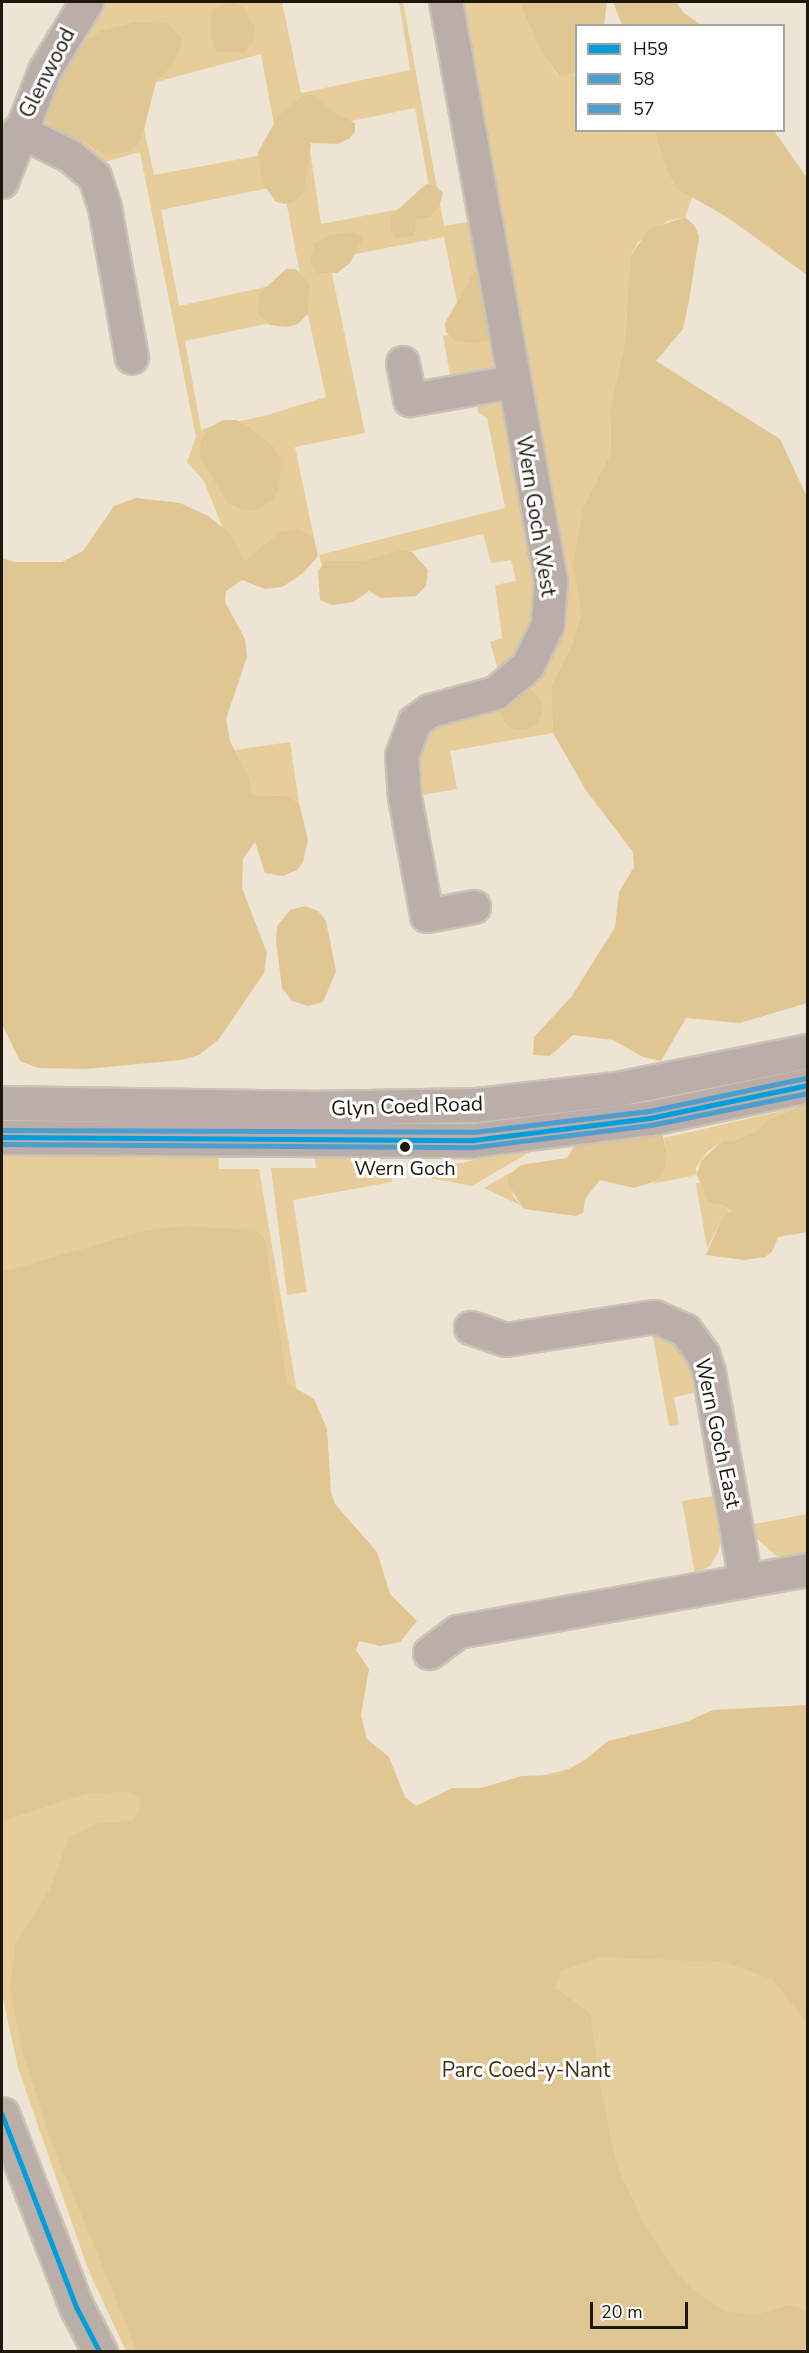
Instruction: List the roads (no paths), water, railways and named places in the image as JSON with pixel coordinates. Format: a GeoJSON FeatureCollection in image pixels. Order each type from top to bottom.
{"type":"FeatureCollection","features":[{"type":"Feature","properties":{"kind":"street","name":"Glenwood"},"geometry":{"type":"LineString","coordinates":[[2,182],[19,131],[45,71],[87,2]]}},
{"type":"Feature","properties":{"kind":"street","name":"Wern Goch West"},"geometry":{"type":"LineString","coordinates":[[446,2],[513,382],[551,581],[548,625],[541,644],[515,679],[496,693],[430,711],[415,723],[402,756],[405,798],[427,916],[474,907]]}},
{"type":"Feature","properties":{"kind":"street"},"geometry":{"type":"LineString","coordinates":[[19,131],[70,156],[95,177],[105,208],[132,358]]}},
{"type":"Feature","properties":{"kind":"street"},"geometry":{"type":"LineString","coordinates":[[403,363],[410,400],[513,382]]}},
{"type":"Feature","properties":{"kind":"street","name":"Glyn Coed Road"},"geometry":{"type":"LineString","coordinates":[[2,1103],[309,1108],[477,1105],[616,1089],[807,1051]]}},
{"type":"Feature","properties":{"kind":"street","name":"Glyn Coed Road"},"geometry":{"type":"LineString","coordinates":[[2,1137],[473,1140],[650,1118],[807,1085]]}},
{"type":"Feature","properties":{"kind":"street","name":"Wern Goch East"},"geometry":{"type":"LineString","coordinates":[[471,1328],[506,1340],[655,1317],[686,1331],[703,1354],[709,1372],[746,1581]]}},
{"type":"Feature","properties":{"kind":"street"},"geometry":{"type":"LineString","coordinates":[[430,1653],[458,1632],[807,1570]]}},
{"type":"Feature","properties":{"kind":"street"},"geometry":{"type":"LineString","coordinates":[[2,2114],[77,2308],[100,2352]]}},
{"type":"Feature","properties":{"kind":"place","name":"Wern Goch"},"geometry":{"type":"Point","coordinates":[405,1147]}},
{"type":"Feature","properties":{"kind":"park label","name":"Parc Coed-y-Nant"},"geometry":{"type":"Point","coordinates":[526,2070]}}]}
